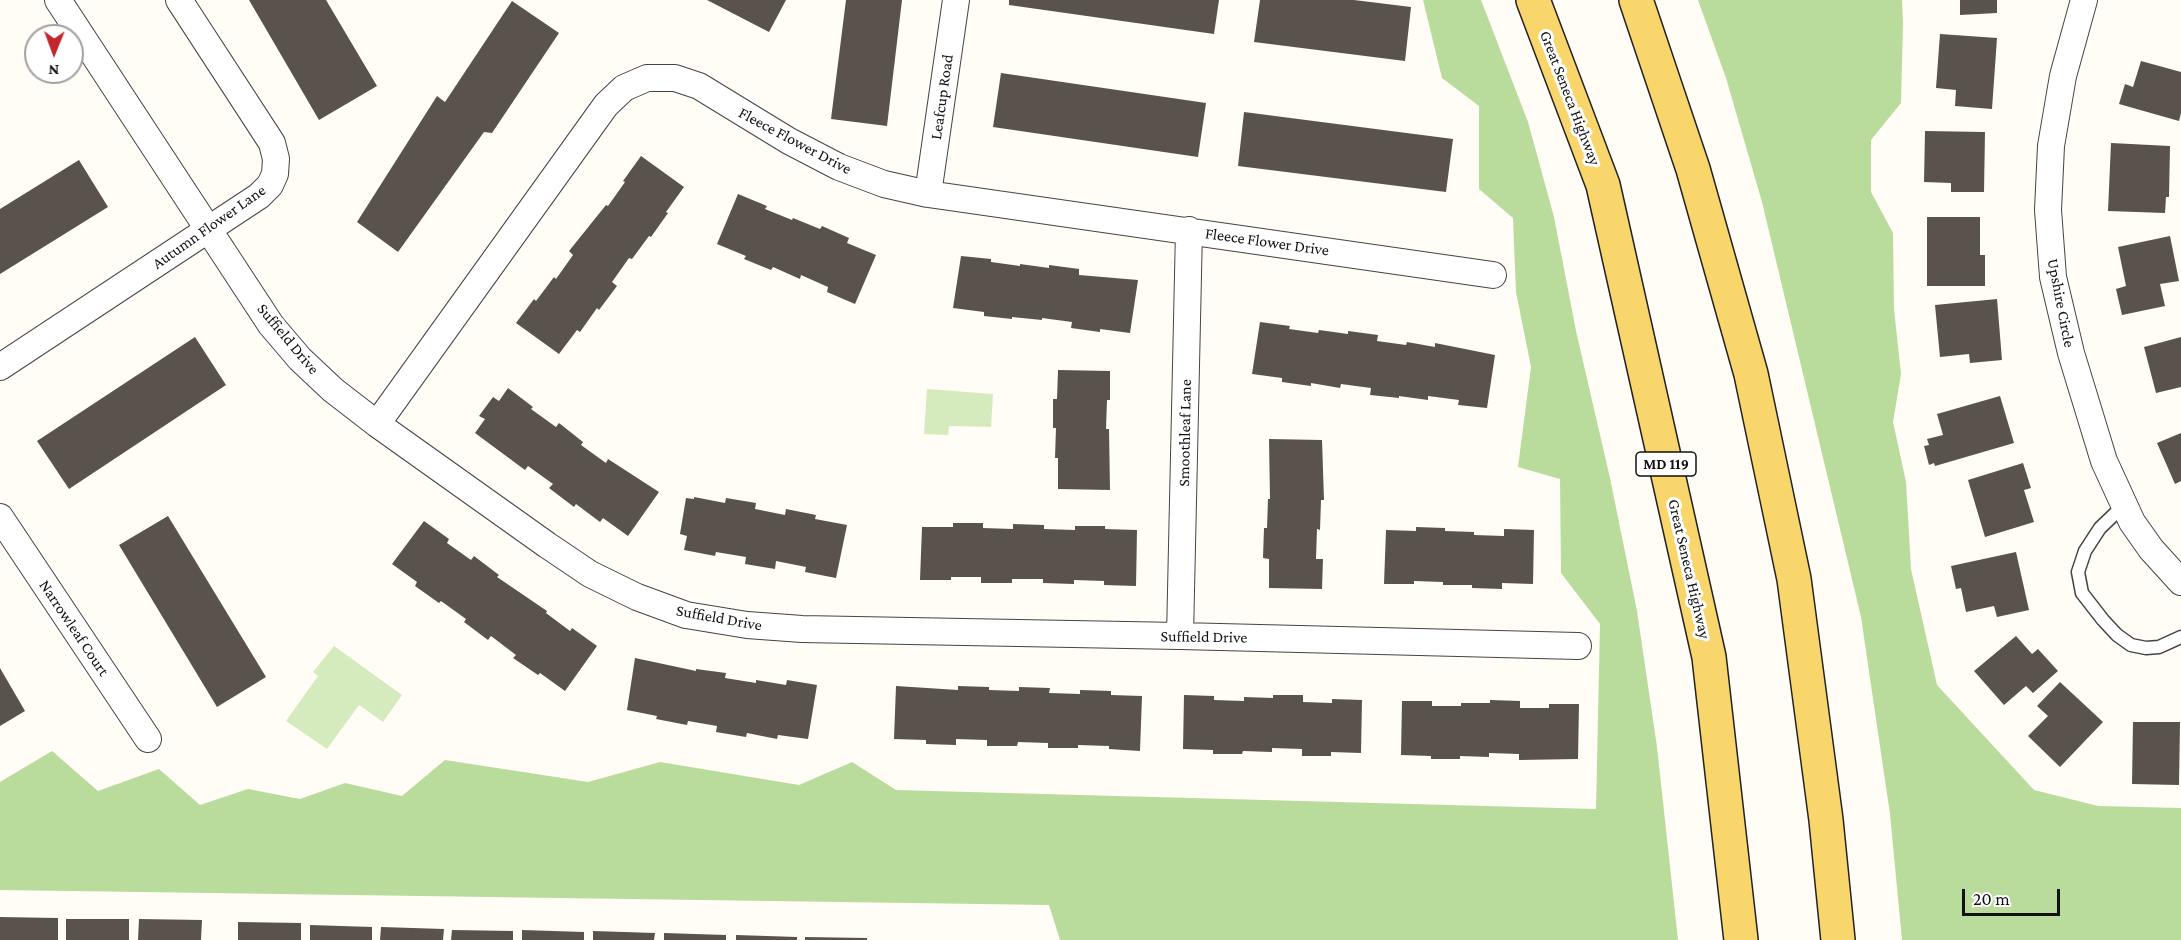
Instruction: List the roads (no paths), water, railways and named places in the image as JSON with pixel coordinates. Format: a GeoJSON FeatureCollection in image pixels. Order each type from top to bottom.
{"type":"FeatureCollection","features":[{"type":"Feature","properties":{"kind":"main road","name":"Great Seneca Highway"},"geometry":{"type":"LineString","coordinates":[[1533,0],[1603,185],[1709,657],[1741,940]]}},
{"type":"Feature","properties":{"kind":"main road"},"geometry":{"type":"LineString","coordinates":[[1636,0],[1693,169],[1750,374],[1794,579],[1826,820],[1838,940]]}},
{"type":"Feature","properties":{"kind":"street","name":"Suffield Drive"},"geometry":{"type":"LineString","coordinates":[[58,0],[272,325],[300,359],[333,390],[377,424],[547,545],[590,574],[637,597],[686,615],[747,625],[802,629],[1578,646]]}},
{"type":"Feature","properties":{"kind":"street","name":"Autumn Flower Lane"},"geometry":{"type":"LineString","coordinates":[[0,367],[260,196],[270,185],[275,174],[276,159],[272,143],[179,0]]}},
{"type":"Feature","properties":{"kind":"street","name":"Leafcup Road"},"geometry":{"type":"LineString","coordinates":[[928,194],[956,0]]}},
{"type":"Feature","properties":{"kind":"street","name":"Upshire Circle"},"geometry":{"type":"LineString","coordinates":[[2084,0],[2063,76],[2050,146],[2048,210],[2053,277],[2071,353],[2104,461],[2132,522],[2151,549],[2181,582]]}},
{"type":"Feature","properties":{"kind":"street","name":"Fleece Flower Drive"},"geometry":{"type":"LineString","coordinates":[[377,424],[599,115],[624,88],[647,78],[675,78],[699,86],[789,141],[838,167],[884,184],[928,194],[1493,275]]}},
{"type":"Feature","properties":{"kind":"street","name":"Smoothleaf Lane"},"geometry":{"type":"LineString","coordinates":[[1180,636],[1189,230]]}},
{"type":"Feature","properties":{"kind":"street","name":"Narrowleaf Court"},"geometry":{"type":"LineString","coordinates":[[0,517],[148,739]]}},
{"type":"Feature","properties":{"kind":"lane"},"geometry":{"type":"LineString","coordinates":[[2124,505],[2100,528],[2085,551],[2078,572],[2082,593],[2117,635],[2131,645],[2146,648],[2159,647],[2181,637]]}}]}
